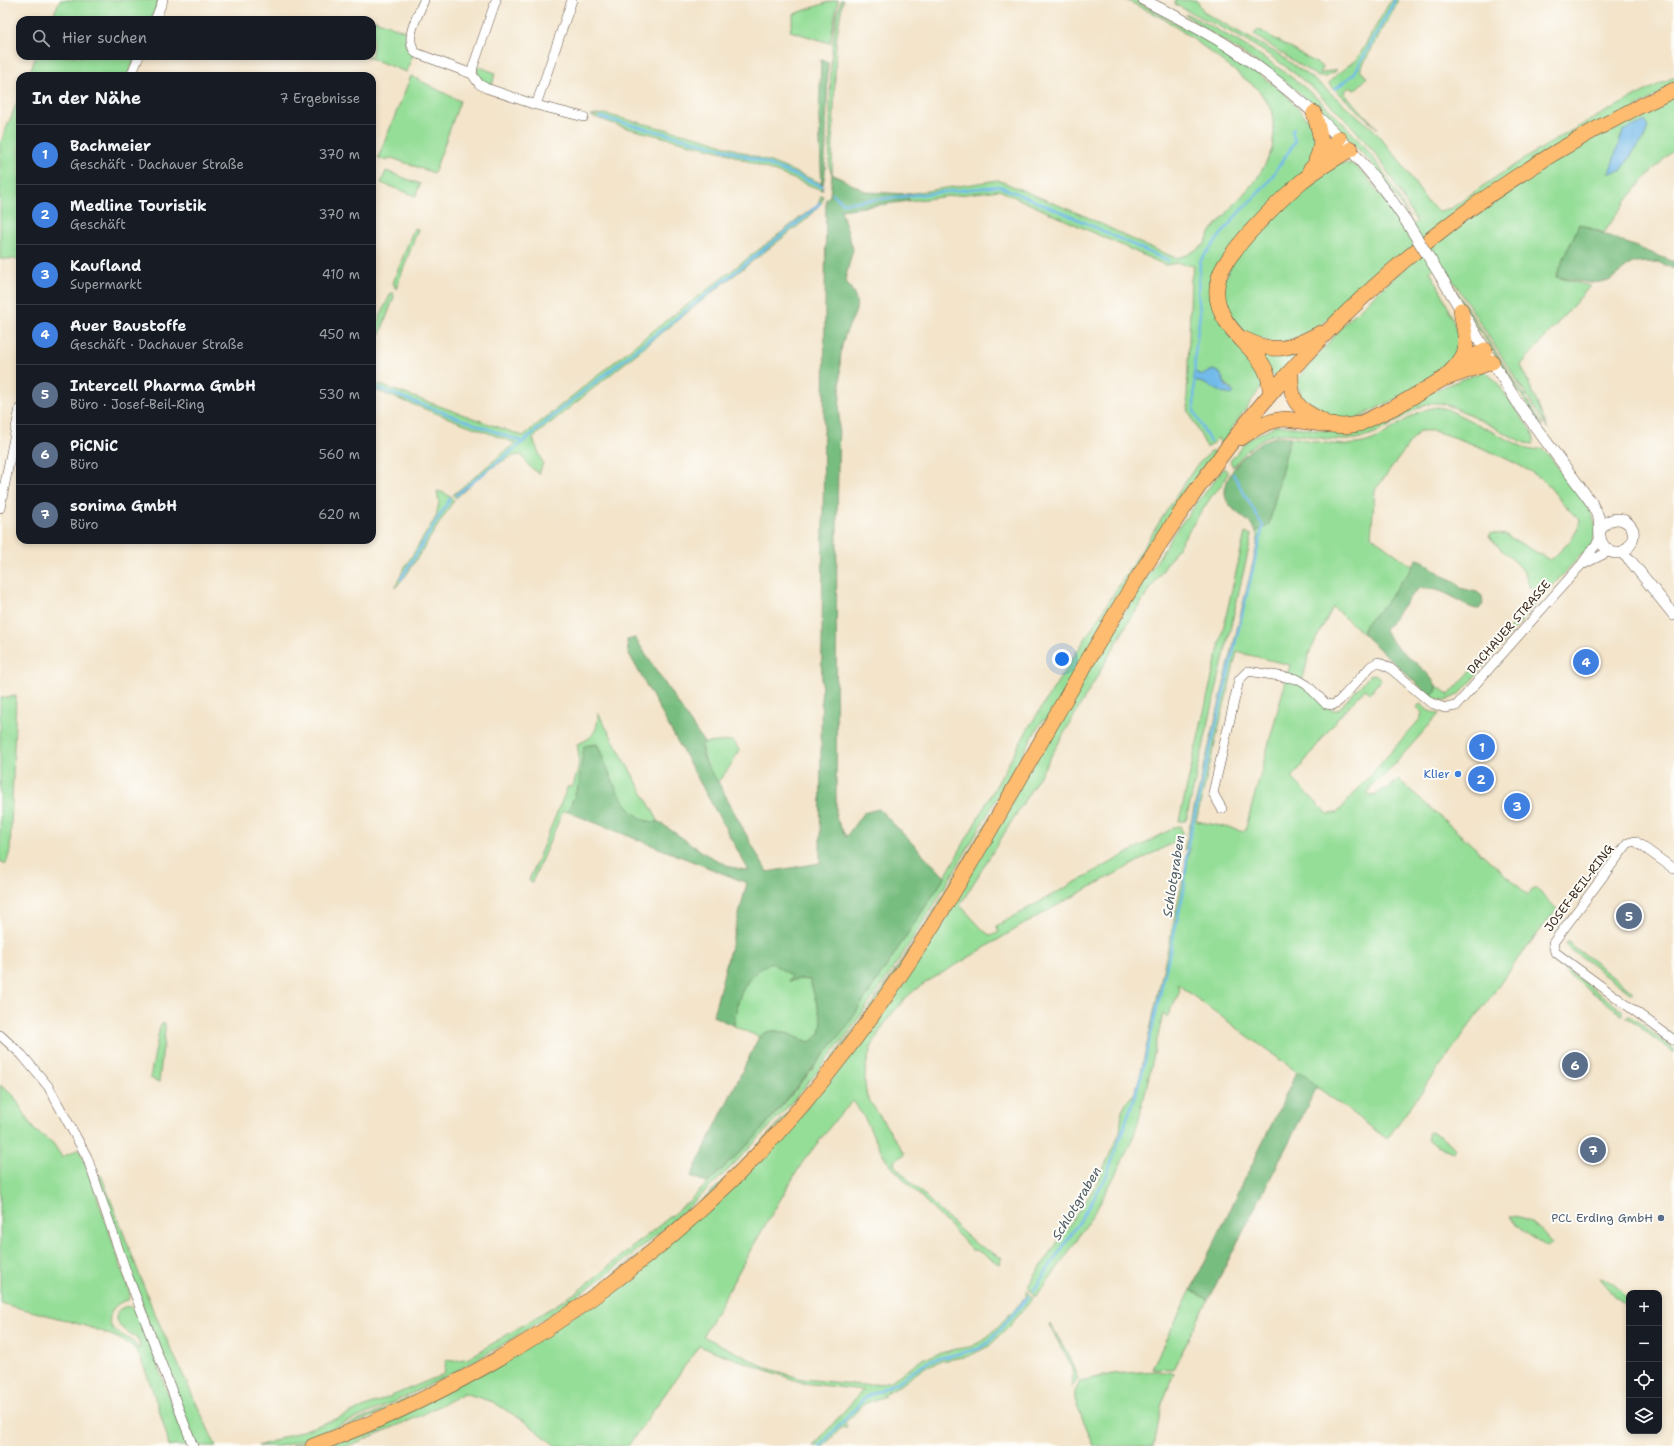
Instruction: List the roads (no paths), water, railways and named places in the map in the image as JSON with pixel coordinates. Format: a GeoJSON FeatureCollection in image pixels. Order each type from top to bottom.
{"type":"FeatureCollection","features":[{"type":"Feature","properties":{"kind":"highway"},"geometry":{"type":"LineString","coordinates":[[313,1446],[424,1399],[548,1328],[606,1288],[662,1244],[726,1187],[774,1137],[850,1046],[910,960],[980,848],[1129,592],[1187,504],[1229,446],[1270,394],[1334,326],[1401,264],[1493,192],[1578,138],[1628,111],[1674,90]]}},
{"type":"Feature","properties":{"kind":"highway"},"geometry":{"type":"LineString","coordinates":[[1314,113],[1322,142],[1315,162]]}},
{"type":"Feature","properties":{"kind":"highway"},"geometry":{"type":"LineString","coordinates":[[1270,394],[1271,384],[1268,372],[1226,321],[1218,305],[1217,287],[1221,270],[1242,240],[1301,182],[1315,162],[1339,138]]}},
{"type":"Feature","properties":{"kind":"highway"},"geometry":{"type":"LineString","coordinates":[[1301,182],[1351,149]]}},
{"type":"Feature","properties":{"kind":"highway"},"geometry":{"type":"LineString","coordinates":[[1441,380],[1463,358],[1466,348],[1461,310]]}},
{"type":"Feature","properties":{"kind":"highway"},"geometry":{"type":"LineString","coordinates":[[1238,336],[1263,347],[1281,349],[1299,344],[1334,326]]}},
{"type":"Feature","properties":{"kind":"highway"},"geometry":{"type":"LineString","coordinates":[[1455,367],[1488,356]]}},
{"type":"Feature","properties":{"kind":"highway"},"geometry":{"type":"LineString","coordinates":[[1229,446],[1256,427],[1278,420],[1286,419],[1330,425],[1352,426],[1367,421],[1488,356]]}},
{"type":"Feature","properties":{"kind":"highway"},"geometry":{"type":"LineString","coordinates":[[1291,371],[1290,387],[1294,399],[1312,415],[1330,425]]}},
{"type":"Feature","properties":{"kind":"street"},"geometry":{"type":"LineString","coordinates":[[157,16],[163,0]]}},
{"type":"Feature","properties":{"kind":"street"},"geometry":{"type":"LineString","coordinates":[[424,0],[409,40],[411,47],[416,53],[472,74],[479,84],[486,88],[584,117]]}},
{"type":"Feature","properties":{"kind":"street"},"geometry":{"type":"LineString","coordinates":[[472,74],[472,67],[496,0]]}},
{"type":"Feature","properties":{"kind":"street"},"geometry":{"type":"LineString","coordinates":[[536,104],[572,0]]}},
{"type":"Feature","properties":{"kind":"street"},"geometry":{"type":"LineString","coordinates":[[1144,0],[1234,50],[1266,72],[1314,113],[1351,149],[1379,183],[1406,221],[1517,402],[1591,502],[1598,518],[1600,534],[1604,547],[1630,560],[1674,615]]}},
{"type":"Feature","properties":{"kind":"street"},"geometry":{"type":"LineString","coordinates":[[133,72],[138,60]]}},
{"type":"Feature","properties":{"kind":"street"},"geometry":{"type":"LineString","coordinates":[[0,508],[16,428]]}},
{"type":"Feature","properties":{"kind":"street"},"geometry":{"type":"LineString","coordinates":[[1591,502],[1614,519],[1624,520],[1631,526],[1634,534],[1631,546],[1636,556],[1674,605]]}},
{"type":"Feature","properties":{"kind":"street","name":"DACHAUER STRASSE"},"geometry":{"type":"LineString","coordinates":[[1222,809],[1213,793],[1239,680],[1248,671],[1297,679],[1308,685],[1326,704],[1333,705],[1339,701],[1371,666],[1378,662],[1390,668],[1431,704],[1445,708],[1456,706],[1581,565],[1608,521],[1614,519]]}},
{"type":"Feature","properties":{"kind":"street","name":"DACHAUER STRASSE"},"geometry":{"type":"LineString","coordinates":[[1581,565],[1631,546]]}},
{"type":"Feature","properties":{"kind":"street","name":"JOSEF-BEIL-RING"},"geometry":{"type":"LineString","coordinates":[[1674,869],[1635,841],[1628,843],[1553,943],[1555,952],[1674,1040]]}},
{"type":"Feature","properties":{"kind":"street"},"geometry":{"type":"LineString","coordinates":[[0,1036],[22,1055],[48,1086],[87,1157],[126,1271],[193,1446]]}},
{"type":"Feature","properties":{"kind":"water"},"geometry":{"type":"Polygon","coordinates":[[[1645,121],[1648,127],[1644,139],[1633,152],[1621,171],[1609,173],[1623,131],[1645,121]]]}},
{"type":"Feature","properties":{"kind":"water"},"geometry":{"type":"Polygon","coordinates":[[[1213,370],[1220,373],[1226,386],[1234,393],[1232,395],[1194,381],[1194,372],[1203,375],[1213,370]]]}},
{"type":"Feature","properties":{"kind":"waterway"},"geometry":{"type":"LineString","coordinates":[[1335,89],[1354,74],[1395,0]]}},
{"type":"Feature","properties":{"kind":"waterway"},"geometry":{"type":"LineString","coordinates":[[600,117],[718,147],[757,160],[822,186]]}},
{"type":"Feature","properties":{"kind":"waterway"},"geometry":{"type":"LineString","coordinates":[[1210,442],[1194,411],[1195,354],[1200,313],[1198,293],[1200,261],[1240,211],[1269,181],[1295,142],[1292,131],[1294,128]]}},
{"type":"Feature","properties":{"kind":"waterway"},"geometry":{"type":"LineString","coordinates":[[833,194],[843,203],[999,186],[1064,213],[1168,261]]}},
{"type":"Feature","properties":{"kind":"waterway"},"geometry":{"type":"LineString","coordinates":[[376,387],[523,442],[560,410],[806,216],[820,203]]}},
{"type":"Feature","properties":{"kind":"waterway"},"geometry":{"type":"LineString","coordinates":[[456,495],[523,442]]}},
{"type":"Feature","properties":{"kind":"waterway","name":"Schlotgraben"},"geometry":{"type":"LineString","coordinates":[[1034,1290],[1078,1224],[1106,1177],[1142,1073],[1184,890],[1188,843],[1263,526],[1233,474]]}},
{"type":"Feature","properties":{"kind":"waterway"},"geometry":{"type":"LineString","coordinates":[[401,579],[450,499]]}},
{"type":"Feature","properties":{"kind":"waterway","name":"Schlotgraben"},"geometry":{"type":"LineString","coordinates":[[820,1446],[866,1397],[897,1382],[931,1360],[978,1349],[988,1343],[1029,1296]]}},
{"type":"Feature","properties":{"kind":"place","name":"Auer Baustoffe"},"geometry":{"type":"Point","coordinates":[1586,662]}},
{"type":"Feature","properties":{"kind":"place","name":"Bachmeier"},"geometry":{"type":"Point","coordinates":[1482,747]}},
{"type":"Feature","properties":{"kind":"place","name":"Klier"},"geometry":{"type":"Point","coordinates":[1458,774]}},
{"type":"Feature","properties":{"kind":"place","name":"Medline Touristik"},"geometry":{"type":"Point","coordinates":[1481,779]}},
{"type":"Feature","properties":{"kind":"place","name":"Kaufland"},"geometry":{"type":"Point","coordinates":[1517,806]}},
{"type":"Feature","properties":{"kind":"place","name":"Intercell Pharma GmbH"},"geometry":{"type":"Point","coordinates":[1629,916]}},
{"type":"Feature","properties":{"kind":"place","name":"PiCNiC"},"geometry":{"type":"Point","coordinates":[1575,1065]}},
{"type":"Feature","properties":{"kind":"place","name":"sonima GmbH"},"geometry":{"type":"Point","coordinates":[1593,1150]}},
{"type":"Feature","properties":{"kind":"place","name":"PCL Erding GmbH"},"geometry":{"type":"Point","coordinates":[1661,1218]}}]}
